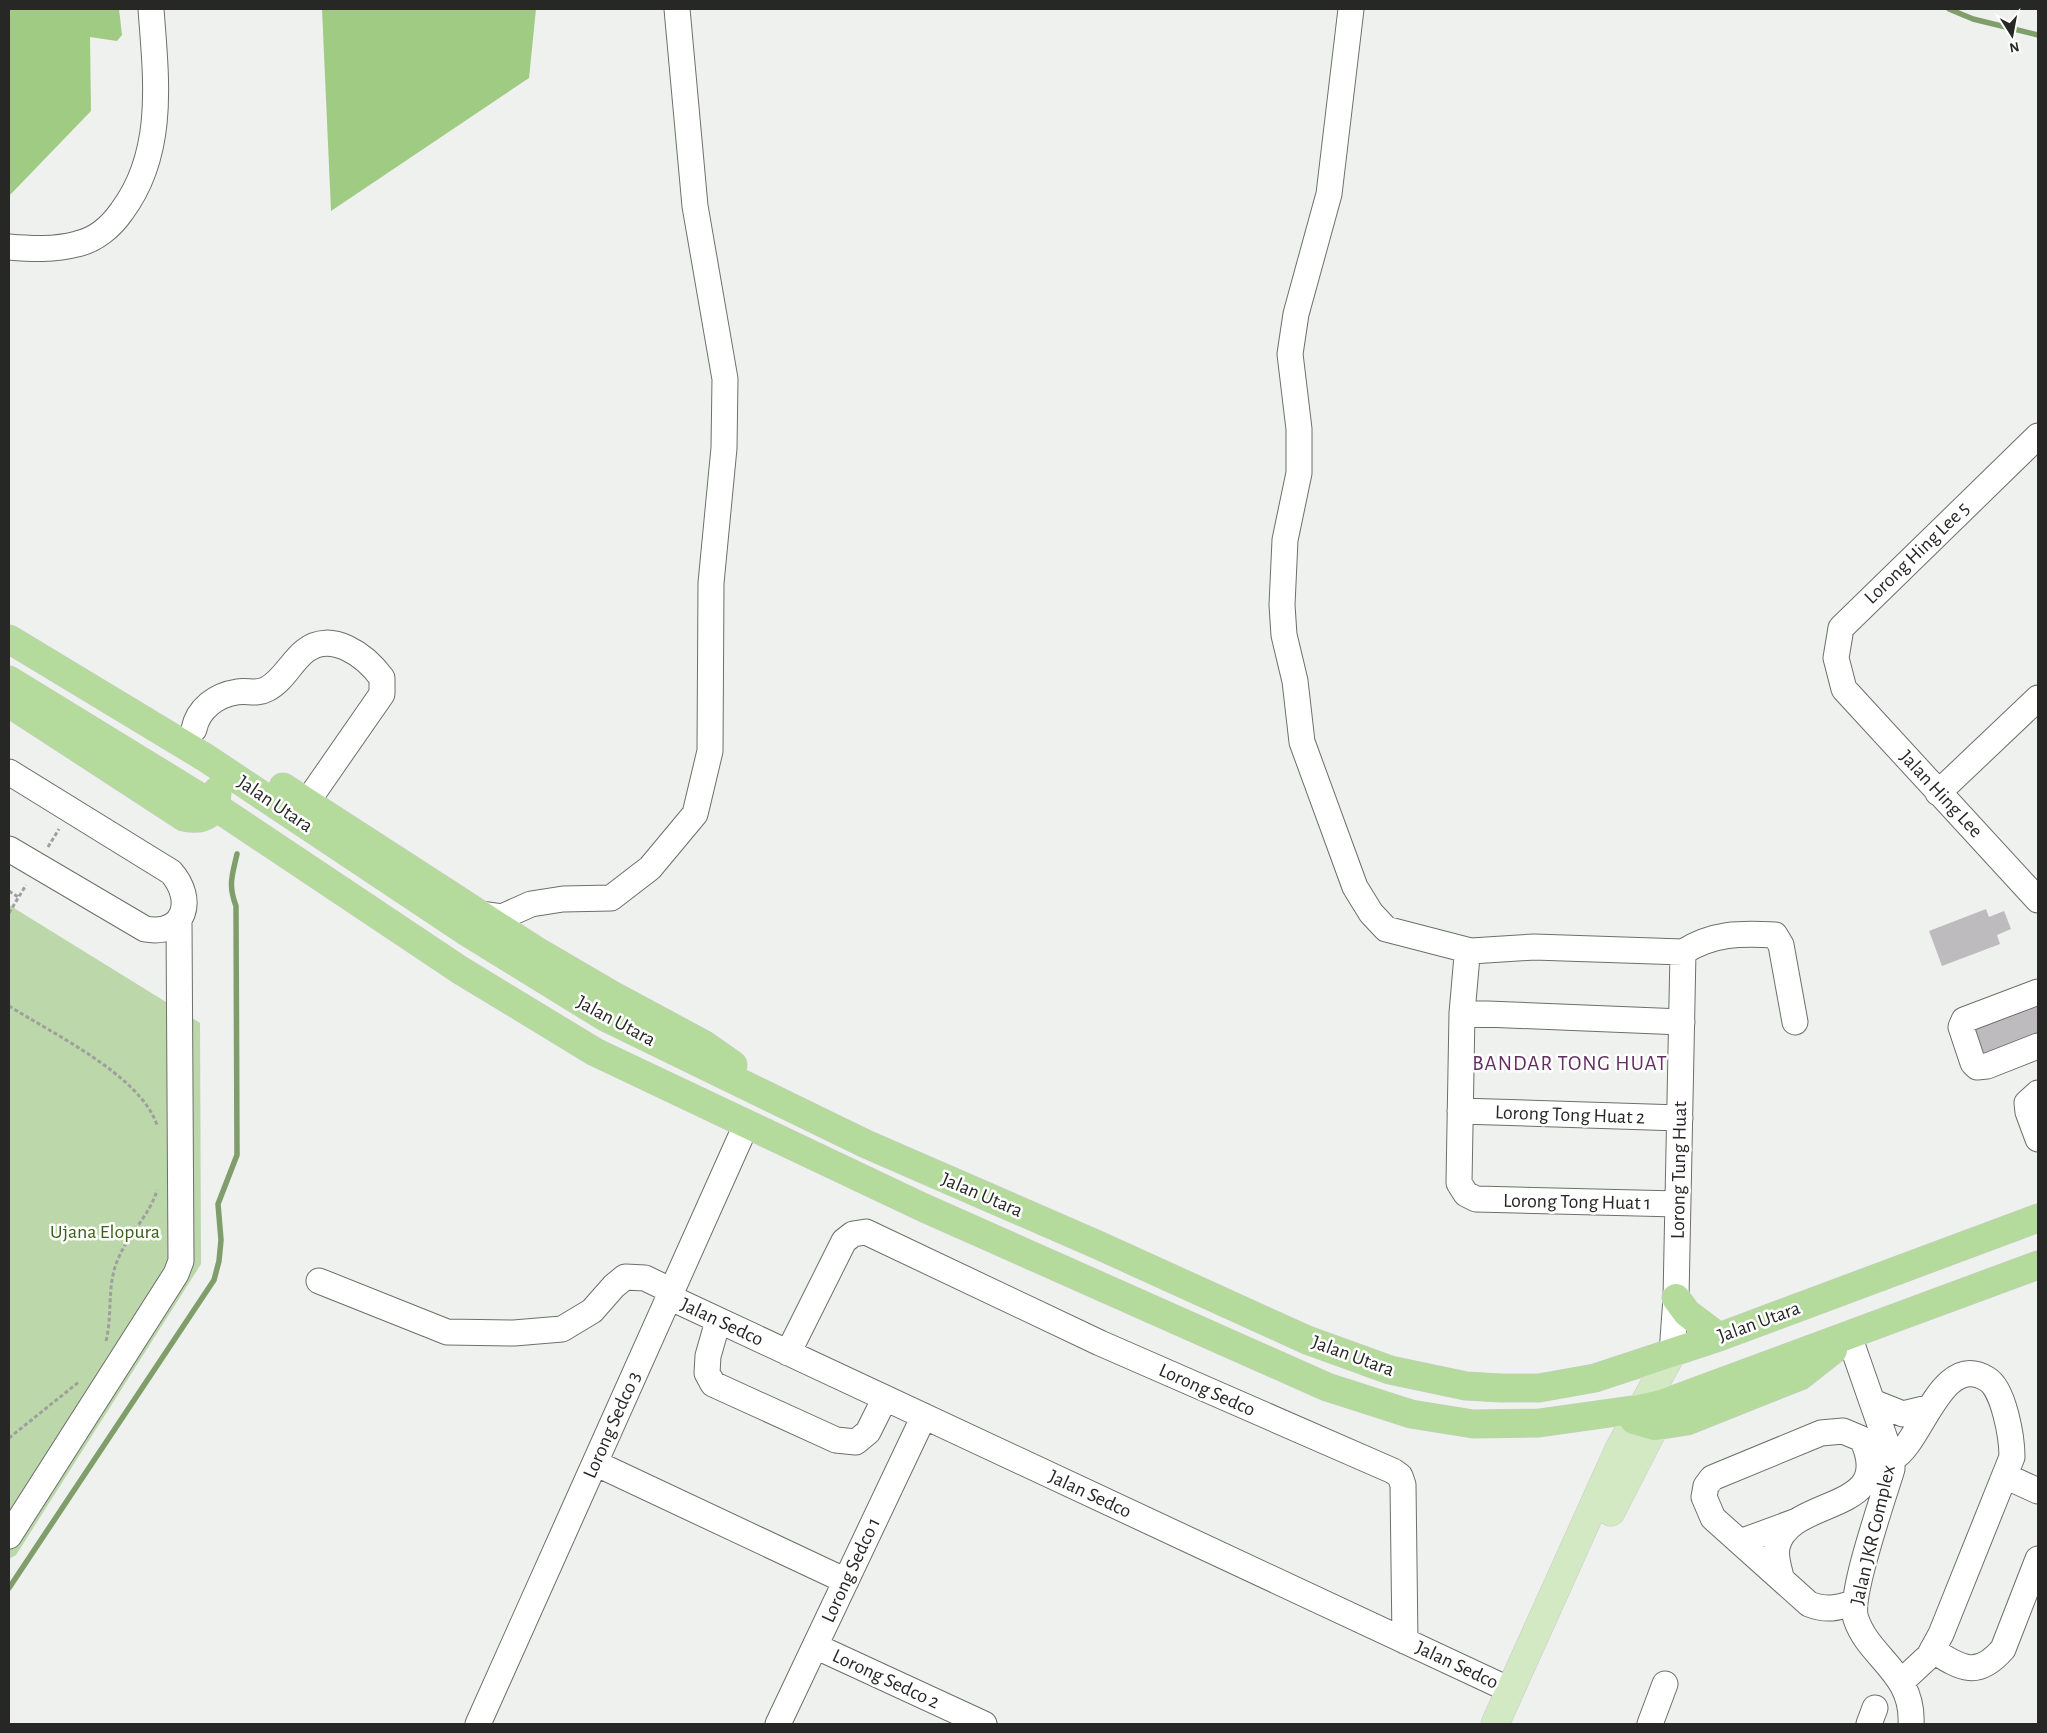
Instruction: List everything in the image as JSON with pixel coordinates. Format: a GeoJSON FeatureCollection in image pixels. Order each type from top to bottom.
{"type":"FeatureCollection","features":[{"type":"Feature","properties":{"kind":"highway","name":"Jalan Utara"},"geometry":{"type":"LineString","coordinates":[[13,643],[206,758],[473,923],[605,1017],[866,1144],[1098,1245],[1307,1340],[1390,1370],[1466,1386],[1539,1388],[1595,1378],[1672,1354],[2038,1218]]}},
{"type":"Feature","properties":{"kind":"highway"},"geometry":{"type":"LineString","coordinates":[[13,643],[93,674],[194,729],[307,802],[473,923],[460,948],[468,958],[608,1043],[671,1090]]}},
{"type":"Feature","properties":{"kind":"highway"},"geometry":{"type":"LineString","coordinates":[[9,703],[184,816],[194,819],[206,816],[216,807],[218,798],[217,788],[208,778],[40,673],[13,643]]}},
{"type":"Feature","properties":{"kind":"highway","name":"Jalan Utara"},"geometry":{"type":"LineString","coordinates":[[9,680],[216,807],[508,1000],[595,1052],[671,1090],[922,1207],[1327,1387],[1411,1414],[1473,1424],[1502,1425],[1648,1415],[1688,1420],[1800,1376],[1849,1336]]}},
{"type":"Feature","properties":{"kind":"highway"},"geometry":{"type":"LineString","coordinates":[[1849,1336],[2038,1265]]}},
{"type":"Feature","properties":{"kind":"highway"},"geometry":{"type":"LineString","coordinates":[[1676,1298],[1687,1313],[1719,1337]]}},
{"type":"Feature","properties":{"kind":"main road"},"geometry":{"type":"LineString","coordinates":[[1495,1724],[1522,1662],[1565,1597],[1648,1415],[1672,1354]]}},
{"type":"Feature","properties":{"kind":"street"},"geometry":{"type":"LineString","coordinates":[[9,247],[44,250],[79,244],[100,234],[116,220],[135,192],[150,159],[154,131],[156,77],[151,9]]}},
{"type":"Feature","properties":{"kind":"street"},"geometry":{"type":"LineString","coordinates":[[473,923],[502,917],[530,904],[563,899],[611,898],[650,868],[695,814],[710,751],[711,583],[724,448],[725,379],[695,206],[677,9]]}},
{"type":"Feature","properties":{"kind":"street"},"geometry":{"type":"LineString","coordinates":[[1351,9],[1329,194],[1296,314],[1290,354],[1299,429],[1299,473],[1285,540],[1282,606],[1284,634],[1295,681],[1302,742],[1356,887],[1371,913],[1386,929],[1471,951],[1534,947],[1683,952],[1702,940],[1745,933],[1775,935],[1781,945],[1795,1022]]}},
{"type":"Feature","properties":{"kind":"street","name":"Lorong Hing Lee 5"},"geometry":{"type":"LineString","coordinates":[[1844,688],[1836,658],[1841,628],[2038,436]]}},
{"type":"Feature","properties":{"kind":"street"},"geometry":{"type":"LineString","coordinates":[[194,729],[197,716],[214,699],[237,692],[259,693],[270,688],[303,652],[316,644],[330,641],[362,658],[382,678],[382,694],[307,802]]}},
{"type":"Feature","properties":{"kind":"street","name":"Jalan Hing Lee"},"geometry":{"type":"LineString","coordinates":[[1844,688],[1938,793],[2038,900]]}},
{"type":"Feature","properties":{"kind":"street"},"geometry":{"type":"LineString","coordinates":[[1938,793],[2038,698]]}},
{"type":"Feature","properties":{"kind":"street"},"geometry":{"type":"LineString","coordinates":[[9,772],[171,872],[178,880],[183,896],[183,914],[179,922],[181,1261],[176,1274],[9,1536]]}},
{"type":"Feature","properties":{"kind":"street"},"geometry":{"type":"LineString","coordinates":[[9,849],[145,929],[163,930],[179,922]]}},
{"type":"Feature","properties":{"kind":"street"},"geometry":{"type":"LineString","coordinates":[[1460,1111],[1462,1013],[1467,956],[1471,951]]}},
{"type":"Feature","properties":{"kind":"street","name":"Lorong Tung Huat"},"geometry":{"type":"LineString","coordinates":[[1672,1354],[1676,1298],[1683,952]]}},
{"type":"Feature","properties":{"kind":"street"},"geometry":{"type":"LineString","coordinates":[[2038,992],[1964,1020],[1960,1027],[1973,1063],[1977,1067],[1987,1066],[2038,1046]]}},
{"type":"Feature","properties":{"kind":"street"},"geometry":{"type":"LineString","coordinates":[[1462,1013],[1682,1022]]}},
{"type":"Feature","properties":{"kind":"street"},"geometry":{"type":"LineString","coordinates":[[2038,1093],[2028,1103],[2028,1112],[2038,1139]]}},
{"type":"Feature","properties":{"kind":"street","name":"Lorong Tong Huat 2"},"geometry":{"type":"LineString","coordinates":[[1460,1111],[1680,1118]]}},
{"type":"Feature","properties":{"kind":"street","name":"Lorong Tong Huat 1"},"geometry":{"type":"LineString","coordinates":[[1460,1111],[1459,1183],[1466,1194],[1476,1199],[1678,1204]]}},
{"type":"Feature","properties":{"kind":"street","name":"Lorong Sedco 3"},"geometry":{"type":"LineString","coordinates":[[478,1724],[746,1125]]}},
{"type":"Feature","properties":{"kind":"street","name":"Lorong Sedco"},"geometry":{"type":"LineString","coordinates":[[788,1353],[844,1241],[853,1234],[866,1232],[1100,1343],[1393,1471],[1400,1476],[1403,1486],[1405,1641]]}},
{"type":"Feature","properties":{"kind":"street","name":"Jalan Sedco"},"geometry":{"type":"LineString","coordinates":[[319,1281],[447,1332],[514,1334],[562,1328],[592,1311],[614,1286],[626,1277],[645,1278],[718,1320],[1510,1690]]}},
{"type":"Feature","properties":{"kind":"street"},"geometry":{"type":"LineString","coordinates":[[718,1320],[708,1356],[707,1373],[713,1384],[836,1440],[842,1441],[856,1442],[868,1432],[885,1398]]}},
{"type":"Feature","properties":{"kind":"street","name":"Jalan JKR Complex"},"geometry":{"type":"LineString","coordinates":[[1849,1336],[1892,1459],[1892,1468],[1854,1603],[1855,1618],[1862,1631],[1901,1682],[1910,1707],[1911,1724]]}},
{"type":"Feature","properties":{"kind":"street"},"geometry":{"type":"LineString","coordinates":[[1892,1459],[1905,1450],[1928,1408],[1954,1380],[1963,1374],[1979,1374],[1992,1382],[1998,1391],[2012,1442],[2012,1457],[1941,1634],[1928,1656],[1901,1682]]}},
{"type":"Feature","properties":{"kind":"street"},"geometry":{"type":"LineString","coordinates":[[1873,1402],[1903,1414],[1928,1408]]}},
{"type":"Feature","properties":{"kind":"street","name":"Lorong Sedco 1"},"geometry":{"type":"LineString","coordinates":[[778,1724],[924,1416]]}},
{"type":"Feature","properties":{"kind":"street"},"geometry":{"type":"LineString","coordinates":[[1740,1542],[1797,1521],[1848,1498],[1859,1489],[1870,1473],[1870,1456],[1862,1439],[1843,1431],[1821,1433],[1712,1478],[1706,1486],[1704,1497],[1707,1509],[1713,1518],[1740,1542],[1782,1578],[1810,1604],[1822,1609],[1832,1610],[1854,1603]]}},
{"type":"Feature","properties":{"kind":"street"},"geometry":{"type":"LineString","coordinates":[[595,1463],[846,1582]]}},
{"type":"Feature","properties":{"kind":"street"},"geometry":{"type":"LineString","coordinates":[[2005,1476],[2038,1490]]}},
{"type":"Feature","properties":{"kind":"street"},"geometry":{"type":"LineString","coordinates":[[1782,1578],[1777,1559],[1777,1546],[1785,1532],[1797,1521]]}},
{"type":"Feature","properties":{"kind":"street"},"geometry":{"type":"LineString","coordinates":[[1932,1650],[1958,1665],[1976,1669],[1992,1661],[2003,1649],[2038,1559]]}},
{"type":"Feature","properties":{"kind":"street","name":"Lorong Sedco 2"},"geometry":{"type":"LineString","coordinates":[[815,1646],[984,1724]]}},
{"type":"Feature","properties":{"kind":"street"},"geometry":{"type":"LineString","coordinates":[[1650,1724],[1665,1684]]}},
{"type":"Feature","properties":{"kind":"path"},"geometry":{"type":"LineString","coordinates":[[9,891],[18,897]]}},
{"type":"Feature","properties":{"kind":"path"},"geometry":{"type":"LineString","coordinates":[[9,1006],[120,1075],[137,1091],[154,1116],[159,1131]]}},
{"type":"Feature","properties":{"kind":"path"},"geometry":{"type":"LineString","coordinates":[[104,1346],[111,1280],[119,1256],[154,1201],[159,1182]]}},
{"type":"Feature","properties":{"kind":"path"},"geometry":{"type":"LineString","coordinates":[[9,1438],[85,1378]]}},
{"type":"Feature","properties":{"kind":"green space"},"geometry":{"type":"Polygon","coordinates":[[[9,9],[119,9],[122,35],[117,41],[90,37],[91,111],[9,196],[9,9]]]}},
{"type":"Feature","properties":{"kind":"green space"},"geometry":{"type":"Polygon","coordinates":[[[322,9],[536,9],[529,78],[331,211],[322,9]]]}},
{"type":"Feature","properties":{"kind":"green space","name":"Ujana Elopura"},"geometry":{"type":"Polygon","coordinates":[[[9,905],[200,1023],[201,1264],[16,1555],[9,1559],[9,905]]]}},
{"type":"Feature","properties":{"kind":"building"},"geometry":{"type":"Polygon","coordinates":[[[1986,909],[1989,917],[2004,911],[2011,929],[1997,935],[2000,944],[1942,966],[1929,931],[1986,909]]]}},
{"type":"Feature","properties":{"kind":"building"},"geometry":{"type":"Polygon","coordinates":[[[2038,1006],[2038,1039],[1977,1060],[1966,1030],[2038,1006]]]}},
{"type":"Feature","properties":{"kind":"waterway"},"geometry":{"type":"LineString","coordinates":[[1949,9],[1973,19],[2038,35]]}},
{"type":"Feature","properties":{"kind":"waterway"},"geometry":{"type":"LineString","coordinates":[[9,1588],[214,1280],[219,1261],[221,1240],[218,1204],[237,1155],[236,906],[231,886],[237,854]]}},
{"type":"Feature","properties":{"kind":"district","name":"BANDAR TONG HUAT"},"geometry":{"type":"Point","coordinates":[1570,1063]}}]}
